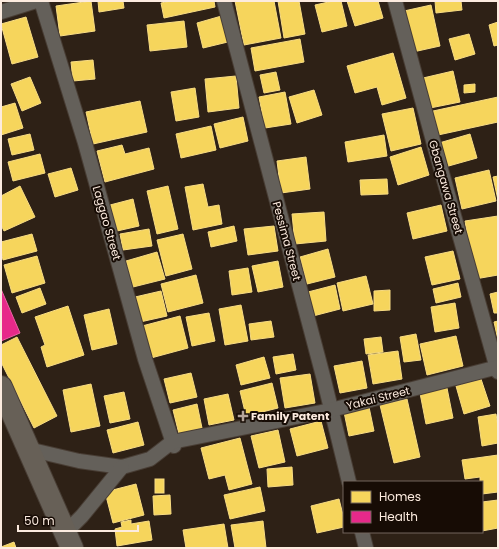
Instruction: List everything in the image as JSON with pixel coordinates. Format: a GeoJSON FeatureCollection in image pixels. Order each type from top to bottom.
{"type":"FeatureCollection","features":[{"type":"Feature","properties":{"kind":"main road"},"geometry":{"type":"LineString","coordinates":[[1,387],[68,540]]}},
{"type":"Feature","properties":{"kind":"street"},"geometry":{"type":"LineString","coordinates":[[1,12],[36,1]]}},
{"type":"Feature","properties":{"kind":"street","name":"Laggao Street"},"geometry":{"type":"LineString","coordinates":[[41,1],[85,143],[146,359],[173,444]]}},
{"type":"Feature","properties":{"kind":"street","name":"Pessima Street"},"geometry":{"type":"LineString","coordinates":[[224,1],[349,481]]}},
{"type":"Feature","properties":{"kind":"street","name":"Gbangawa Street"},"geometry":{"type":"LineString","coordinates":[[395,1],[498,369]]}},
{"type":"Feature","properties":{"kind":"street","name":"Yakai Street"},"geometry":{"type":"LineString","coordinates":[[28,449],[79,461],[122,467],[150,459],[173,444],[331,410],[498,369]]}},
{"type":"Feature","properties":{"kind":"street"},"geometry":{"type":"LineString","coordinates":[[68,540],[82,516],[122,467]]}},
{"type":"Feature","properties":{"kind":"street"},"geometry":{"type":"LineString","coordinates":[[362,533],[366,548]]}},
{"type":"Feature","properties":{"kind":"building: Homes"},"geometry":{"type":"Polygon","coordinates":[[[91,1],[95,31],[60,36],[56,6],[91,1]]]}},
{"type":"Feature","properties":{"kind":"building: Homes"},"geometry":{"type":"Polygon","coordinates":[[[98,1],[123,1],[124,8],[99,12],[98,1]]]}},
{"type":"Feature","properties":{"kind":"building: Homes"},"geometry":{"type":"Polygon","coordinates":[[[171,1],[214,1],[215,7],[164,18],[161,3],[171,1]]]}},
{"type":"Feature","properties":{"kind":"building: Homes"},"geometry":{"type":"Polygon","coordinates":[[[235,1],[274,1],[281,38],[244,45],[235,1]]]}},
{"type":"Feature","properties":{"kind":"building: Homes"},"geometry":{"type":"Polygon","coordinates":[[[278,1],[299,1],[305,34],[284,38],[278,1]]]}},
{"type":"Feature","properties":{"kind":"building: Homes"},"geometry":{"type":"Polygon","coordinates":[[[333,1],[341,1],[347,26],[322,32],[315,5],[333,1]]]}},
{"type":"Feature","properties":{"kind":"building: Homes"},"geometry":{"type":"Polygon","coordinates":[[[347,1],[378,1],[383,18],[355,26],[347,1]]]}},
{"type":"Feature","properties":{"kind":"building: Homes"},"geometry":{"type":"Polygon","coordinates":[[[435,1],[461,1],[462,10],[436,13],[435,1]]]}},
{"type":"Feature","properties":{"kind":"building: Homes"},"geometry":{"type":"Polygon","coordinates":[[[431,5],[440,46],[413,52],[404,11],[431,5]]]}},
{"type":"Feature","properties":{"kind":"building: Homes"},"geometry":{"type":"Polygon","coordinates":[[[225,15],[232,41],[203,48],[197,23],[225,15]]]}},
{"type":"Feature","properties":{"kind":"building: Homes"},"geometry":{"type":"Polygon","coordinates":[[[26,17],[38,57],[12,64],[1,24],[26,17]]]}},
{"type":"Feature","properties":{"kind":"building: Homes"},"geometry":{"type":"Polygon","coordinates":[[[184,21],[187,47],[150,51],[147,25],[184,21]]]}},
{"type":"Feature","properties":{"kind":"building: Homes"},"geometry":{"type":"Polygon","coordinates":[[[498,22],[498,45],[494,46],[489,25],[498,22]]]}},
{"type":"Feature","properties":{"kind":"building: Homes"},"geometry":{"type":"Polygon","coordinates":[[[469,34],[475,54],[455,60],[449,39],[469,34]]]}},
{"type":"Feature","properties":{"kind":"building: Homes"},"geometry":{"type":"Polygon","coordinates":[[[300,39],[304,62],[255,71],[251,48],[300,39]]]}},
{"type":"Feature","properties":{"kind":"building: Homes"},"geometry":{"type":"Polygon","coordinates":[[[393,53],[406,98],[382,105],[377,87],[355,93],[347,66],[393,53]]]}},
{"type":"Feature","properties":{"kind":"building: Homes"},"geometry":{"type":"Polygon","coordinates":[[[93,60],[95,79],[73,81],[71,62],[93,60]]]}},
{"type":"Feature","properties":{"kind":"building: Homes"},"geometry":{"type":"Polygon","coordinates":[[[453,71],[460,102],[430,108],[423,78],[453,71]]]}},
{"type":"Feature","properties":{"kind":"building: Homes"},"geometry":{"type":"Polygon","coordinates":[[[276,72],[280,90],[264,93],[260,75],[276,72]]]}},
{"type":"Feature","properties":{"kind":"building: Homes"},"geometry":{"type":"Polygon","coordinates":[[[236,76],[239,108],[208,112],[205,79],[236,76]]]}},
{"type":"Feature","properties":{"kind":"building: Homes"},"geometry":{"type":"Polygon","coordinates":[[[30,77],[41,103],[22,111],[11,84],[30,77]]]}},
{"type":"Feature","properties":{"kind":"building: Homes"},"geometry":{"type":"Polygon","coordinates":[[[475,84],[475,92],[464,93],[464,85],[475,84]]]}},
{"type":"Feature","properties":{"kind":"building: Homes"},"geometry":{"type":"Polygon","coordinates":[[[195,88],[199,117],[176,121],[171,92],[195,88]]]}},
{"type":"Feature","properties":{"kind":"building: Homes"},"geometry":{"type":"Polygon","coordinates":[[[314,90],[322,115],[297,123],[289,97],[314,90]]]}},
{"type":"Feature","properties":{"kind":"building: Homes"},"geometry":{"type":"Polygon","coordinates":[[[285,92],[291,124],[265,128],[259,97],[285,92]]]}},
{"type":"Feature","properties":{"kind":"building: Homes"},"geometry":{"type":"Polygon","coordinates":[[[498,97],[498,122],[438,135],[433,111],[498,97]]]}},
{"type":"Feature","properties":{"kind":"building: Homes"},"geometry":{"type":"Polygon","coordinates":[[[140,101],[147,132],[93,144],[86,112],[140,101]]]}},
{"type":"Feature","properties":{"kind":"building: Homes"},"geometry":{"type":"Polygon","coordinates":[[[15,103],[23,128],[1,135],[1,107],[15,103]]]}},
{"type":"Feature","properties":{"kind":"building: Homes"},"geometry":{"type":"Polygon","coordinates":[[[413,108],[421,144],[391,151],[382,114],[413,108]]]}},
{"type":"Feature","properties":{"kind":"building: Homes"},"geometry":{"type":"Polygon","coordinates":[[[243,117],[248,141],[220,148],[214,124],[243,117]]]}},
{"type":"Feature","properties":{"kind":"building: Homes"},"geometry":{"type":"Polygon","coordinates":[[[211,126],[216,150],[181,158],[176,134],[211,126]]]}},
{"type":"Feature","properties":{"kind":"building: Homes"},"geometry":{"type":"Polygon","coordinates":[[[30,134],[34,150],[12,155],[8,139],[30,134]]]}},
{"type":"Feature","properties":{"kind":"building: Homes"},"geometry":{"type":"Polygon","coordinates":[[[470,134],[477,158],[445,167],[439,143],[470,134]]]}},
{"type":"Feature","properties":{"kind":"building: Homes"},"geometry":{"type":"Polygon","coordinates":[[[384,135],[387,156],[348,162],[345,142],[384,135]]]}},
{"type":"Feature","properties":{"kind":"building: Homes"},"geometry":{"type":"Polygon","coordinates":[[[122,145],[125,154],[149,148],[154,169],[105,182],[97,151],[122,145]]]}},
{"type":"Feature","properties":{"kind":"building: Homes"},"geometry":{"type":"Polygon","coordinates":[[[421,147],[429,175],[398,185],[390,157],[421,147]]]}},
{"type":"Feature","properties":{"kind":"building: Homes"},"geometry":{"type":"Polygon","coordinates":[[[40,154],[45,173],[13,181],[8,162],[40,154]]]}},
{"type":"Feature","properties":{"kind":"building: Homes"},"geometry":{"type":"Polygon","coordinates":[[[306,157],[310,189],[281,193],[277,161],[306,157]]]}},
{"type":"Feature","properties":{"kind":"building: Homes"},"geometry":{"type":"Polygon","coordinates":[[[71,168],[78,190],[55,197],[48,174],[71,168]]]}},
{"type":"Feature","properties":{"kind":"building: Homes"},"geometry":{"type":"Polygon","coordinates":[[[489,170],[496,201],[462,209],[455,178],[489,170]]]}},
{"type":"Feature","properties":{"kind":"building: Homes"},"geometry":{"type":"Polygon","coordinates":[[[498,176],[498,200],[493,177],[498,176]]]}},
{"type":"Feature","properties":{"kind":"building: Homes"},"geometry":{"type":"Polygon","coordinates":[[[387,179],[388,194],[361,195],[360,180],[387,179]]]}},
{"type":"Feature","properties":{"kind":"building: Homes"},"geometry":{"type":"Polygon","coordinates":[[[203,184],[208,207],[219,205],[222,224],[193,230],[185,187],[203,184]]]}},
{"type":"Feature","properties":{"kind":"building: Homes"},"geometry":{"type":"Polygon","coordinates":[[[20,186],[35,217],[4,231],[1,225],[1,196],[20,186]]]}},
{"type":"Feature","properties":{"kind":"building: Homes"},"geometry":{"type":"Polygon","coordinates":[[[168,186],[178,229],[157,234],[147,191],[168,186]]]}},
{"type":"Feature","properties":{"kind":"building: Homes"},"geometry":{"type":"Polygon","coordinates":[[[133,199],[139,226],[117,231],[110,205],[133,199]]]}},
{"type":"Feature","properties":{"kind":"building: Homes"},"geometry":{"type":"Polygon","coordinates":[[[441,205],[447,231],[413,239],[407,213],[441,205]]]}},
{"type":"Feature","properties":{"kind":"building: Homes"},"geometry":{"type":"Polygon","coordinates":[[[324,212],[326,241],[295,244],[292,214],[324,212]]]}},
{"type":"Feature","properties":{"kind":"building: Homes"},"geometry":{"type":"Polygon","coordinates":[[[498,216],[498,275],[475,279],[465,221],[498,216]]]}},
{"type":"Feature","properties":{"kind":"building: Homes"},"geometry":{"type":"Polygon","coordinates":[[[234,226],[237,241],[211,247],[208,232],[234,226]]]}},
{"type":"Feature","properties":{"kind":"building: Homes"},"geometry":{"type":"Polygon","coordinates":[[[274,226],[278,251],[248,255],[244,229],[274,226]]]}},
{"type":"Feature","properties":{"kind":"building: Homes"},"geometry":{"type":"Polygon","coordinates":[[[149,229],[152,246],[123,250],[120,234],[149,229]]]}},
{"type":"Feature","properties":{"kind":"building: Homes"},"geometry":{"type":"Polygon","coordinates":[[[32,234],[37,251],[3,260],[1,242],[32,234]]]}},
{"type":"Feature","properties":{"kind":"building: Homes"},"geometry":{"type":"Polygon","coordinates":[[[183,234],[192,269],[166,276],[157,240],[183,234]]]}},
{"type":"Feature","properties":{"kind":"building: Homes"},"geometry":{"type":"Polygon","coordinates":[[[328,249],[335,277],[307,284],[300,257],[328,249]]]}},
{"type":"Feature","properties":{"kind":"building: Homes"},"geometry":{"type":"Polygon","coordinates":[[[453,251],[460,279],[432,285],[425,257],[453,251]]]}},
{"type":"Feature","properties":{"kind":"building: Homes"},"geometry":{"type":"Polygon","coordinates":[[[157,252],[165,279],[133,287],[126,261],[157,252]]]}},
{"type":"Feature","properties":{"kind":"building: Homes"},"geometry":{"type":"Polygon","coordinates":[[[37,256],[45,283],[12,293],[4,265],[37,256]]]}},
{"type":"Feature","properties":{"kind":"building: Homes"},"geometry":{"type":"Polygon","coordinates":[[[278,261],[283,287],[258,292],[252,266],[278,261]]]}},
{"type":"Feature","properties":{"kind":"building: Homes"},"geometry":{"type":"Polygon","coordinates":[[[248,268],[252,292],[232,295],[229,271],[248,268]]]}},
{"type":"Feature","properties":{"kind":"building: Homes"},"geometry":{"type":"Polygon","coordinates":[[[196,275],[203,303],[168,312],[161,284],[196,275]]]}},
{"type":"Feature","properties":{"kind":"building: Homes"},"geometry":{"type":"Polygon","coordinates":[[[366,276],[373,304],[343,311],[337,283],[366,276]]]}},
{"type":"Feature","properties":{"kind":"building: Homes"},"geometry":{"type":"Polygon","coordinates":[[[458,283],[461,297],[436,303],[433,289],[458,283]]]}},
{"type":"Feature","properties":{"kind":"building: Homes"},"geometry":{"type":"Polygon","coordinates":[[[335,285],[340,309],[313,316],[308,292],[335,285]]]}},
{"type":"Feature","properties":{"kind":"building: Homes"},"geometry":{"type":"Polygon","coordinates":[[[40,288],[46,304],[22,313],[16,297],[40,288]]]}},
{"type":"Feature","properties":{"kind":"building: Homes"},"geometry":{"type":"Polygon","coordinates":[[[390,290],[390,310],[374,311],[374,291],[390,290]]]}},
{"type":"Feature","properties":{"kind":"building: Homes"},"geometry":{"type":"Polygon","coordinates":[[[161,291],[167,316],[140,322],[135,297],[161,291]]]}},
{"type":"Feature","properties":{"kind":"building: Homes"},"geometry":{"type":"Polygon","coordinates":[[[498,292],[498,313],[494,313],[490,294],[498,292]]]}},
{"type":"Feature","properties":{"kind":"building: Homes"},"geometry":{"type":"Polygon","coordinates":[[[455,303],[459,328],[435,332],[431,307],[455,303]]]}},
{"type":"Feature","properties":{"kind":"building: Homes"},"geometry":{"type":"Polygon","coordinates":[[[241,305],[248,341],[225,345],[219,309],[241,305]]]}},
{"type":"Feature","properties":{"kind":"building: Homes"},"geometry":{"type":"Polygon","coordinates":[[[68,306],[84,355],[47,367],[41,347],[45,345],[35,317],[68,306]]]}},
{"type":"Feature","properties":{"kind":"building: Homes"},"geometry":{"type":"Polygon","coordinates":[[[109,309],[117,344],[92,350],[84,315],[109,309]]]}},
{"type":"Feature","properties":{"kind":"building: Homes"},"geometry":{"type":"Polygon","coordinates":[[[209,313],[215,341],[192,346],[186,317],[209,313]]]}},
{"type":"Feature","properties":{"kind":"building: Homes"},"geometry":{"type":"Polygon","coordinates":[[[180,316],[188,348],[151,358],[142,326],[180,316]]]}},
{"type":"Feature","properties":{"kind":"building: Homes"},"geometry":{"type":"Polygon","coordinates":[[[271,321],[274,337],[251,340],[249,324],[271,321]]]}},
{"type":"Feature","properties":{"kind":"building: Homes"},"geometry":{"type":"Polygon","coordinates":[[[498,321],[498,340],[494,322],[498,321]]]}},
{"type":"Feature","properties":{"kind":"building: Homes"},"geometry":{"type":"Polygon","coordinates":[[[416,334],[421,360],[404,362],[400,337],[416,334]]]}},
{"type":"Feature","properties":{"kind":"building: Homes"},"geometry":{"type":"Polygon","coordinates":[[[456,336],[463,366],[427,375],[420,344],[456,336]]]}},
{"type":"Feature","properties":{"kind":"building: Homes"},"geometry":{"type":"Polygon","coordinates":[[[17,337],[57,416],[34,428],[1,362],[1,345],[17,337]]]}},
{"type":"Feature","properties":{"kind":"building: Homes"},"geometry":{"type":"Polygon","coordinates":[[[381,337],[383,352],[366,354],[364,339],[381,337]]]}},
{"type":"Feature","properties":{"kind":"building: Homes"},"geometry":{"type":"Polygon","coordinates":[[[398,351],[402,379],[373,384],[368,355],[398,351]]]}},
{"type":"Feature","properties":{"kind":"building: Homes"},"geometry":{"type":"Polygon","coordinates":[[[293,354],[296,370],[276,374],[273,357],[293,354]]]}},
{"type":"Feature","properties":{"kind":"building: Homes"},"geometry":{"type":"Polygon","coordinates":[[[264,357],[270,378],[241,385],[236,365],[264,357]]]}},
{"type":"Feature","properties":{"kind":"building: Homes"},"geometry":{"type":"Polygon","coordinates":[[[362,361],[367,388],[340,393],[334,366],[362,361]]]}},
{"type":"Feature","properties":{"kind":"building: Homes"},"geometry":{"type":"Polygon","coordinates":[[[191,373],[197,397],[170,403],[164,379],[191,373]]]}},
{"type":"Feature","properties":{"kind":"building: Homes"},"geometry":{"type":"Polygon","coordinates":[[[310,374],[315,403],[285,408],[280,378],[310,374]]]}},
{"type":"Feature","properties":{"kind":"building: Homes"},"geometry":{"type":"Polygon","coordinates":[[[481,379],[490,406],[464,414],[456,386],[481,379]]]}},
{"type":"Feature","properties":{"kind":"building: Homes"},"geometry":{"type":"Polygon","coordinates":[[[272,383],[278,408],[246,416],[240,391],[272,383]]]}},
{"type":"Feature","properties":{"kind":"building: Homes"},"geometry":{"type":"Polygon","coordinates":[[[91,384],[100,426],[71,432],[63,390],[91,384]]]}},
{"type":"Feature","properties":{"kind":"building: Homes"},"geometry":{"type":"Polygon","coordinates":[[[447,388],[453,418],[426,424],[420,393],[447,388]]]}},
{"type":"Feature","properties":{"kind":"building: Homes"},"geometry":{"type":"Polygon","coordinates":[[[124,392],[130,419],[110,423],[104,396],[124,392]]]}},
{"type":"Feature","properties":{"kind":"building: Homes"},"geometry":{"type":"Polygon","coordinates":[[[228,394],[234,420],[209,425],[204,399],[228,394]]]}},
{"type":"Feature","properties":{"kind":"building: Homes"},"geometry":{"type":"Polygon","coordinates":[[[407,399],[420,457],[394,463],[380,405],[407,399]]]}},
{"type":"Feature","properties":{"kind":"building: Homes"},"geometry":{"type":"Polygon","coordinates":[[[197,404],[202,428],[179,434],[173,410],[197,404]]]}},
{"type":"Feature","properties":{"kind":"building: Homes"},"geometry":{"type":"Polygon","coordinates":[[[369,407],[374,431],[349,436],[344,412],[369,407]]]}},
{"type":"Feature","properties":{"kind":"building: Homes"},"geometry":{"type":"Polygon","coordinates":[[[496,414],[498,443],[482,446],[478,417],[496,414]]]}},
{"type":"Feature","properties":{"kind":"building: Homes"},"geometry":{"type":"Polygon","coordinates":[[[321,421],[328,448],[297,456],[290,429],[321,421]]]}},
{"type":"Feature","properties":{"kind":"building: Homes"},"geometry":{"type":"Polygon","coordinates":[[[138,422],[144,445],[113,453],[107,430],[138,422]]]}},
{"type":"Feature","properties":{"kind":"building: Homes"},"geometry":{"type":"Polygon","coordinates":[[[278,430],[285,462],[259,468],[251,436],[278,430]]]}},
{"type":"Feature","properties":{"kind":"building: Homes"},"geometry":{"type":"Polygon","coordinates":[[[240,438],[252,484],[229,490],[225,475],[209,479],[201,448],[240,438]]]}},
{"type":"Feature","properties":{"kind":"building: Homes"},"geometry":{"type":"Polygon","coordinates":[[[498,455],[498,492],[483,494],[483,481],[480,481],[480,477],[465,479],[462,460],[498,455]]]}},
{"type":"Feature","properties":{"kind":"building: Homes"},"geometry":{"type":"Polygon","coordinates":[[[292,467],[293,485],[268,487],[267,469],[292,467]]]}},
{"type":"Feature","properties":{"kind":"building: Homes"},"geometry":{"type":"Polygon","coordinates":[[[155,479],[164,479],[164,493],[155,493],[155,479]]]}},
{"type":"Feature","properties":{"kind":"building: Homes"},"geometry":{"type":"Polygon","coordinates":[[[136,484],[144,515],[113,523],[105,492],[136,484]]]}},
{"type":"Feature","properties":{"kind":"building: Homes"},"geometry":{"type":"Polygon","coordinates":[[[260,487],[265,511],[230,519],[224,495],[260,487]]]}},
{"type":"Feature","properties":{"kind":"building: Homes"},"geometry":{"type":"Polygon","coordinates":[[[170,495],[171,514],[154,515],[153,496],[170,495]]]}},
{"type":"Feature","properties":{"kind":"building: Homes"},"geometry":{"type":"Polygon","coordinates":[[[339,499],[343,515],[343,527],[317,533],[311,506],[339,499]]]}},
{"type":"Feature","properties":{"kind":"building: Homes"},"geometry":{"type":"Polygon","coordinates":[[[498,500],[498,528],[483,531],[483,502],[498,500]]]}},
{"type":"Feature","properties":{"kind":"building: Homes"},"geometry":{"type":"Polygon","coordinates":[[[131,520],[131,524],[149,521],[152,540],[117,546],[115,529],[122,527],[121,522],[131,520]]]}},
{"type":"Feature","properties":{"kind":"building: Homes"},"geometry":{"type":"Polygon","coordinates":[[[263,521],[266,548],[235,548],[231,525],[263,521]]]}},
{"type":"Feature","properties":{"kind":"building: Homes"},"geometry":{"type":"Polygon","coordinates":[[[224,524],[228,548],[186,548],[183,530],[224,524]]]}},
{"type":"Feature","properties":{"kind":"building: Homes"},"geometry":{"type":"Polygon","coordinates":[[[14,542],[16,548],[1,548],[1,547],[14,542]]]}},
{"type":"Feature","properties":{"kind":"building: Health"},"geometry":{"type":"Polygon","coordinates":[[[1,289],[20,333],[1,341],[1,289]]]}},
{"type":"Feature","properties":{"kind":"place","name":"Family Patent"},"geometry":{"type":"Point","coordinates":[243,416]}}]}
